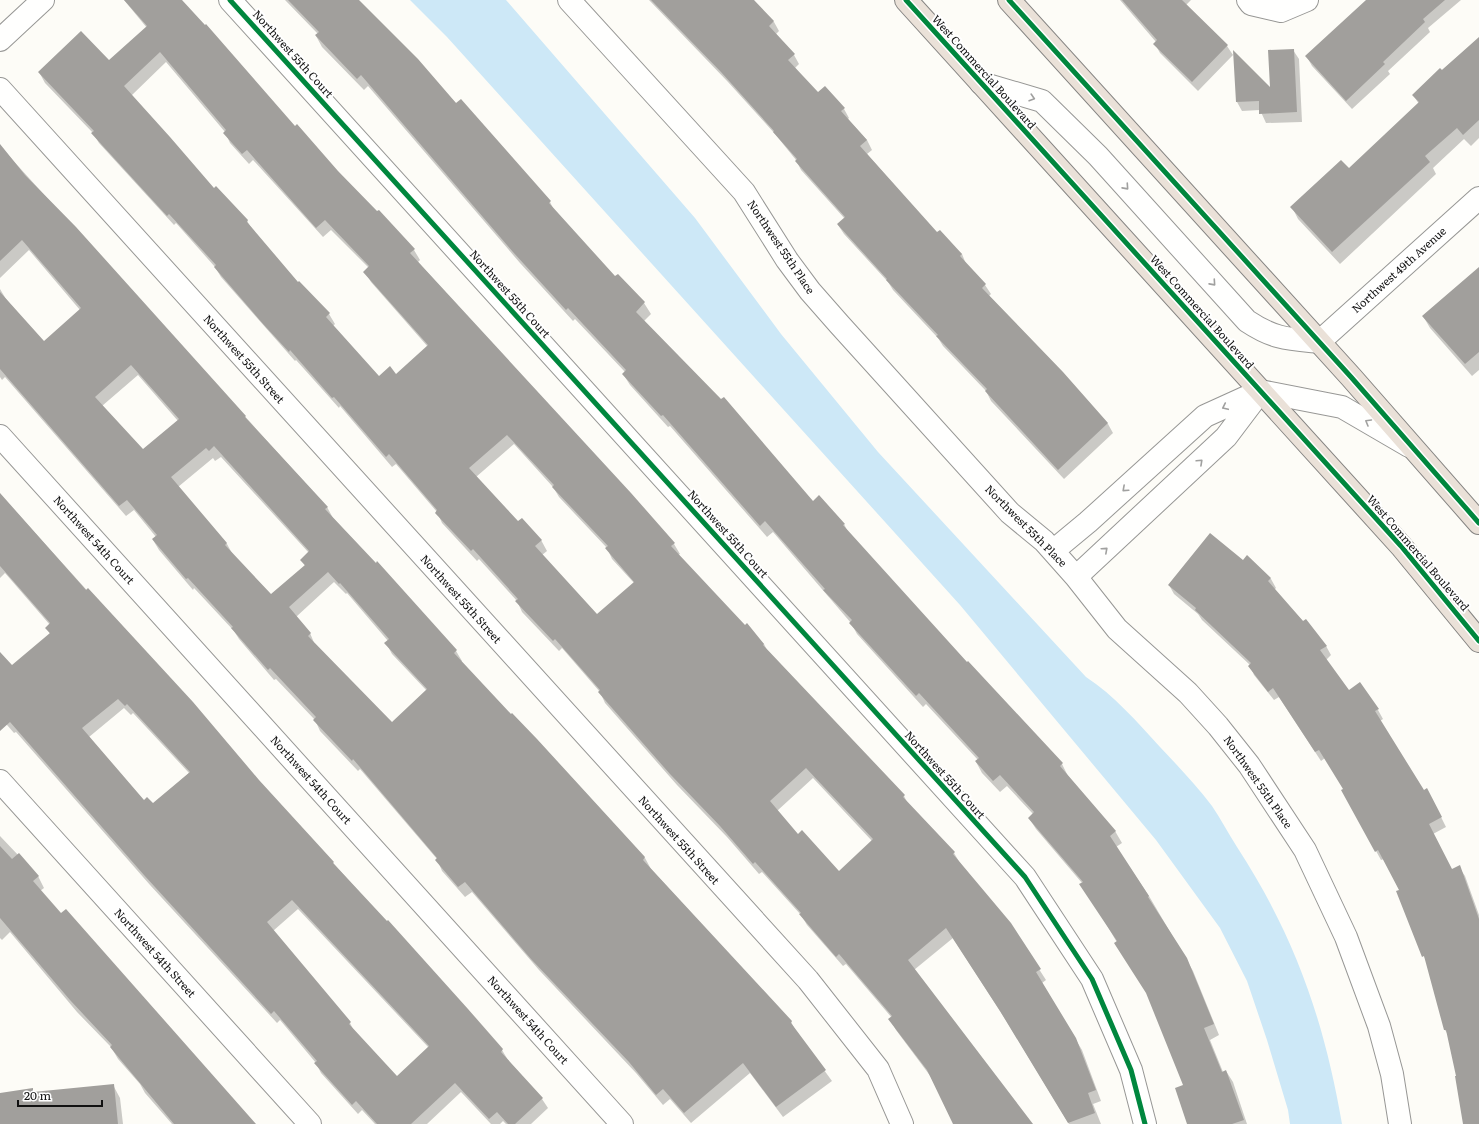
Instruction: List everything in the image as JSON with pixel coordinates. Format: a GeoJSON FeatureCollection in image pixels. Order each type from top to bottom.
{"type":"FeatureCollection","features":[{"type":"Feature","properties":{"kind":"highway","name":"West Commercial Boulevard"},"geometry":{"type":"LineString","coordinates":[[906,0],[1401,546],[1479,640]]}},
{"type":"Feature","properties":{"kind":"highway"},"geometry":{"type":"LineString","coordinates":[[1009,0],[1319,342],[1479,523]]}},
{"type":"Feature","properties":{"kind":"street"},"geometry":{"type":"LineString","coordinates":[[0,40],[43,0]]}},
{"type":"Feature","properties":{"kind":"street","name":"Northwest 55th Court"},"geometry":{"type":"LineString","coordinates":[[230,0],[1025,877],[1092,979],[1131,1070],[1145,1124]]}},
{"type":"Feature","properties":{"kind":"street","name":"Northwest 55th Place"},"geometry":{"type":"LineString","coordinates":[[569,0],[744,192],[787,260],[810,291],[839,324],[1010,513],[1044,541],[1076,576],[1117,629],[1188,693],[1218,726],[1249,766],[1305,850],[1346,936],[1364,982],[1392,1074],[1400,1124]]}},
{"type":"Feature","properties":{"kind":"street"},"geometry":{"type":"LineString","coordinates":[[1248,0],[1251,4],[1281,11],[1307,0]]}},
{"type":"Feature","properties":{"kind":"street","name":"West Commercial Boulevard"},"geometry":{"type":"LineString","coordinates":[[981,83],[1042,101],[1098,156],[1247,321],[1265,333],[1279,338],[1319,342]]}},
{"type":"Feature","properties":{"kind":"street","name":"Northwest 55th Street"},"geometry":{"type":"LineString","coordinates":[[0,89],[808,980],[878,1069],[899,1124]]}},
{"type":"Feature","properties":{"kind":"street","name":"Northwest 49th Avenue"},"geometry":{"type":"LineString","coordinates":[[1319,342],[1479,198]]}},
{"type":"Feature","properties":{"kind":"street"},"geometry":{"type":"LineString","coordinates":[[1076,576],[1226,437],[1260,391]]}},
{"type":"Feature","properties":{"kind":"street"},"geometry":{"type":"LineString","coordinates":[[1053,551],[1088,522],[1205,416],[1260,391],[1342,407],[1413,448]]}},
{"type":"Feature","properties":{"kind":"street","name":"Northwest 54th Court"},"geometry":{"type":"LineString","coordinates":[[0,436],[622,1124]]}},
{"type":"Feature","properties":{"kind":"street","name":"Northwest 54th Street"},"geometry":{"type":"LineString","coordinates":[[0,781],[310,1124]]}},
{"type":"Feature","properties":{"kind":"water"},"geometry":{"type":"Polygon","coordinates":[[[410,0],[506,0],[695,218],[781,334],[878,452],[1086,677],[1125,709],[1200,791],[1212,806],[1257,880],[1291,946],[1316,1014],[1335,1086],[1342,1124],[1290,1124],[1288,1110],[1267,1040],[1247,981],[1220,928],[1156,840],[960,605],[447,37],[410,0]]]}},
{"type":"Feature","properties":{"kind":"building"},"geometry":{"type":"Polygon","coordinates":[[[124,0],[182,0],[205,25],[206,24],[295,126],[297,124],[338,171],[377,211],[379,210],[415,249],[410,253],[631,493],[675,543],[671,546],[745,625],[747,623],[764,644],[763,645],[905,795],[903,797],[955,852],[953,854],[1011,923],[1041,969],[1036,972],[1076,1038],[1096,1090],[1088,1093],[1095,1113],[1068,1123],[1000,1011],[946,928],[908,960],[1033,1124],[953,1124],[927,1070],[888,1019],[892,1016],[839,954],[836,957],[799,914],[801,913],[755,862],[753,864],[720,826],[670,774],[598,692],[600,690],[555,639],[553,641],[515,601],[518,599],[473,549],[471,551],[435,513],[437,510],[389,454],[386,457],[334,397],[332,398],[290,350],[289,352],[264,325],[214,267],[216,265],[169,214],[167,216],[91,133],[94,131],[38,72],[81,31],[109,60],[147,26],[124,0]],[[160,52],[124,86],[214,188],[216,186],[248,220],[247,222],[298,282],[299,281],[330,313],[326,317],[379,376],[390,366],[396,374],[428,345],[363,272],[369,266],[325,220],[316,228],[247,150],[242,154],[223,133],[226,130],[160,52]],[[507,435],[469,468],[518,521],[522,518],[542,540],[535,546],[597,614],[634,582],[605,548],[608,546],[552,487],[554,485],[507,435]],[[806,768],[770,801],[798,834],[802,830],[839,871],[873,839],[806,768]]]}},
{"type":"Feature","properties":{"kind":"building"},"geometry":{"type":"Polygon","coordinates":[[[288,0],[359,0],[418,59],[456,103],[461,99],[551,201],[549,203],[615,276],[618,274],[645,302],[636,312],[721,399],[724,397],[813,501],[819,495],[845,524],[843,525],[967,662],[968,661],[1063,763],[1060,766],[1116,831],[1110,836],[1187,958],[1214,1024],[1204,1028],[1222,1072],[1226,1070],[1244,1120],[1232,1124],[1187,1124],[1175,1088],[1183,1085],[1146,993],[1114,943],[1117,941],[1079,884],[1083,882],[1028,818],[1034,812],[1000,775],[993,781],[975,761],[979,758],[919,693],[916,696],[849,623],[852,620],[823,590],[825,589],[765,521],[760,526],[663,415],[661,416],[622,374],[626,370],[568,308],[566,310],[513,252],[361,75],[357,79],[315,35],[319,32],[288,0]]]}},
{"type":"Feature","properties":{"kind":"building"},"geometry":{"type":"Polygon","coordinates":[[[651,0],[754,0],[774,21],[769,26],[795,54],[788,60],[818,92],[825,86],[845,108],[841,111],[867,140],[860,146],[937,232],[940,230],[962,254],[960,256],[986,284],[982,288],[1063,372],[1108,423],[1058,470],[985,391],[987,389],[936,336],[938,335],[886,280],[887,279],[837,224],[845,217],[795,161],[797,159],[773,132],[774,131],[721,72],[651,0]]]}},
{"type":"Feature","properties":{"kind":"building"},"geometry":{"type":"Polygon","coordinates":[[[1122,0],[1182,0],[1228,45],[1192,82],[1153,44],[1157,40],[1122,0]]]}},
{"type":"Feature","properties":{"kind":"building"},"geometry":{"type":"Polygon","coordinates":[[[1366,0],[1445,0],[1423,19],[1425,22],[1383,62],[1385,64],[1346,101],[1305,56],[1366,0]]]}},
{"type":"Feature","properties":{"kind":"building"},"geometry":{"type":"Polygon","coordinates":[[[1479,37],[1479,120],[1463,135],[1457,128],[1425,156],[1430,162],[1332,252],[1290,207],[1341,160],[1349,168],[1419,102],[1412,95],[1440,68],[1442,70],[1479,37]]]}},
{"type":"Feature","properties":{"kind":"building"},"geometry":{"type":"Polygon","coordinates":[[[1294,49],[1297,112],[1259,114],[1259,101],[1236,102],[1233,50],[1270,87],[1268,50],[1294,49]]]}},
{"type":"Feature","properties":{"kind":"building"},"geometry":{"type":"Polygon","coordinates":[[[0,144],[25,175],[76,227],[246,416],[245,417],[328,507],[325,509],[376,563],[377,561],[457,650],[454,653],[511,714],[512,713],[537,739],[645,857],[643,860],[792,1021],[791,1023],[826,1070],[776,1107],[743,1063],[684,1113],[663,1089],[656,1095],[629,1062],[531,959],[465,882],[458,887],[435,860],[437,858],[353,759],[352,761],[313,720],[316,717],[270,668],[268,670],[231,628],[233,627],[188,578],[186,579],[152,539],[157,535],[127,500],[119,506],[0,369],[0,292],[44,341],[81,308],[22,240],[0,261],[0,144]],[[131,365],[95,397],[143,449],[179,419],[131,365]],[[214,446],[209,451],[206,448],[171,477],[227,543],[225,545],[271,594],[305,565],[300,560],[309,551],[214,446]],[[328,572],[289,607],[311,633],[308,636],[392,722],[427,689],[384,643],[389,639],[340,583],[339,584],[328,572]]]}},
{"type":"Feature","properties":{"kind":"building"},"geometry":{"type":"Polygon","coordinates":[[[1479,267],[1479,352],[1465,364],[1422,316],[1479,267]]]}},
{"type":"Feature","properties":{"kind":"building"},"geometry":{"type":"Polygon","coordinates":[[[0,493],[86,590],[88,588],[193,702],[259,780],[334,862],[333,863],[387,921],[388,920],[468,1009],[503,1049],[501,1052],[543,1098],[515,1124],[508,1124],[497,1112],[489,1119],[455,1083],[411,1124],[377,1124],[356,1101],[352,1105],[314,1063],[317,1061],[274,1011],[271,1014],[144,875],[10,722],[0,731],[0,652],[12,665],[50,633],[45,628],[50,623],[0,566],[0,493]],[[118,699],[82,728],[144,800],[147,797],[153,803],[190,772],[127,704],[125,706],[118,699]],[[292,900],[267,922],[351,1022],[349,1024],[397,1076],[429,1046],[292,900]]]}},
{"type":"Feature","properties":{"kind":"building"},"geometry":{"type":"Polygon","coordinates":[[[1210,533],[1243,560],[1247,555],[1271,578],[1268,581],[1303,621],[1306,619],[1327,646],[1320,650],[1349,690],[1360,682],[1379,709],[1375,711],[1424,790],[1427,788],[1442,817],[1429,824],[1452,869],[1460,865],[1479,919],[1479,1124],[1463,1124],[1456,1076],[1446,1030],[1444,1030],[1424,956],[1422,957],[1396,891],[1399,890],[1378,850],[1375,852],[1341,790],[1343,789],[1319,750],[1315,752],[1273,688],[1268,692],[1248,666],[1251,663],[1195,610],[1196,608],[1168,585],[1210,533]]]}},
{"type":"Feature","properties":{"kind":"building"},"geometry":{"type":"Polygon","coordinates":[[[0,846],[12,859],[19,853],[39,876],[33,881],[61,913],[66,909],[256,1124],[174,1124],[110,1047],[112,1045],[70,1000],[0,918],[0,846]]]}},
{"type":"Feature","properties":{"kind":"building"},"geometry":{"type":"Polygon","coordinates":[[[114,1084],[118,1124],[0,1124],[0,1093],[33,1088],[33,1092],[114,1084]]]}},
{"type":"Feature","properties":{"kind":"cycle path"},"geometry":{"type":"LineString","coordinates":[[230,0],[1025,877],[1092,979],[1131,1070],[1145,1124]]}},
{"type":"Feature","properties":{"kind":"cycle path"},"geometry":{"type":"LineString","coordinates":[[906,0],[1401,546],[1479,641]]}},
{"type":"Feature","properties":{"kind":"cycle path"},"geometry":{"type":"LineString","coordinates":[[1009,0],[1351,377],[1479,523]]}}]}
